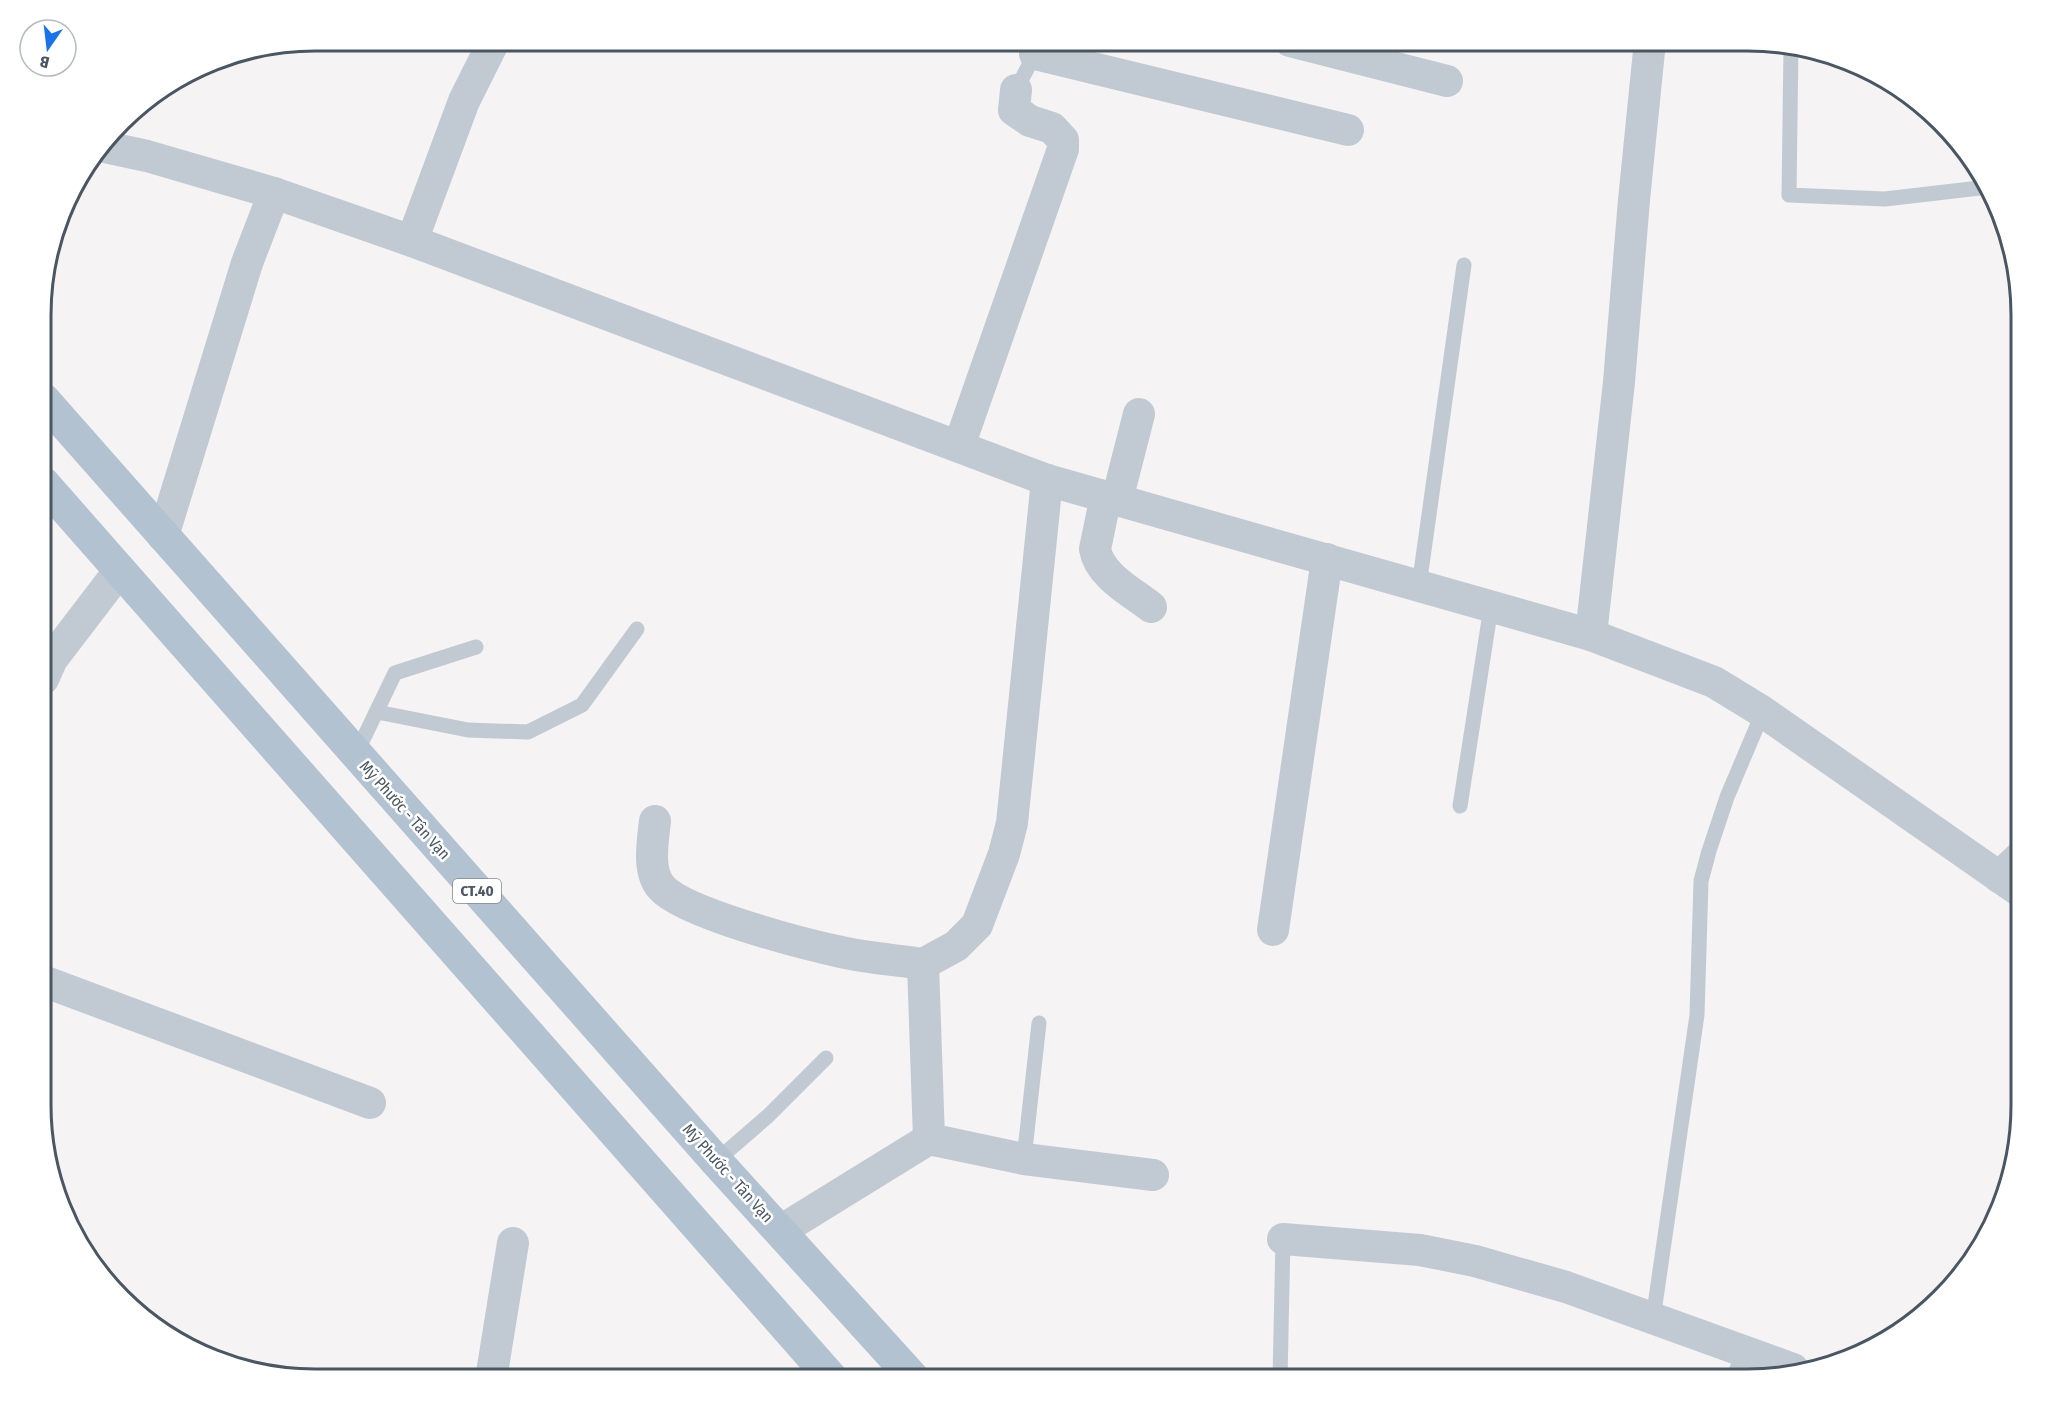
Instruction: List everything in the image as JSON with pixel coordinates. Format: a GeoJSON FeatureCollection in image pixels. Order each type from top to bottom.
{"type":"FeatureCollection","features":[{"type":"Feature","properties":{"kind":"main road","name":"Mỹ Phước - Tân Vạn"},"geometry":{"type":"LineString","coordinates":[[51,408],[716,1161],[905,1369]]}},
{"type":"Feature","properties":{"kind":"main road"},"geometry":{"type":"LineString","coordinates":[[51,492],[823,1369]]}},
{"type":"Feature","properties":{"kind":"street"},"geometry":{"type":"LineString","coordinates":[[412,241],[464,101],[489,51]]}},
{"type":"Feature","properties":{"kind":"street"},"geometry":{"type":"LineString","coordinates":[[1050,51],[1348,130]]}},
{"type":"Feature","properties":{"kind":"street"},"geometry":{"type":"LineString","coordinates":[[1329,51],[1447,81]]}},
{"type":"Feature","properties":{"kind":"street"},"geometry":{"type":"LineString","coordinates":[[1591,635],[1619,382],[1649,51]]}},
{"type":"Feature","properties":{"kind":"street"},"geometry":{"type":"LineString","coordinates":[[959,446],[1063,149],[1063,140],[1052,128],[1030,122],[1014,110],[1016,90]]}},
{"type":"Feature","properties":{"kind":"street"},"geometry":{"type":"LineString","coordinates":[[110,148],[147,156],[274,193],[412,241],[1047,480],[1591,635],[1714,682],[2011,873]]}},
{"type":"Feature","properties":{"kind":"street"},"geometry":{"type":"LineString","coordinates":[[163,536],[247,263],[274,193]]}},
{"type":"Feature","properties":{"kind":"street"},"geometry":{"type":"LineString","coordinates":[[1139,414],[1095,549],[1104,570],[1151,607]]}},
{"type":"Feature","properties":{"kind":"street"},"geometry":{"type":"LineString","coordinates":[[655,821],[651,863],[660,887],[686,905],[732,922],[842,952],[923,964],[956,946],[977,925],[1004,854],[1012,823],[1047,480]]}},
{"type":"Feature","properties":{"kind":"street"},"geometry":{"type":"LineString","coordinates":[[1273,930],[1327,560]]}},
{"type":"Feature","properties":{"kind":"street"},"geometry":{"type":"LineString","coordinates":[[51,661],[120,570]]}},
{"type":"Feature","properties":{"kind":"street"},"geometry":{"type":"LineString","coordinates":[[923,964],[929,1139]]}},
{"type":"Feature","properties":{"kind":"street"},"geometry":{"type":"LineString","coordinates":[[51,984],[370,1103]]}},
{"type":"Feature","properties":{"kind":"street"},"geometry":{"type":"LineString","coordinates":[[780,1231],[929,1139],[1024,1159],[1153,1175]]}},
{"type":"Feature","properties":{"kind":"street"},"geometry":{"type":"LineString","coordinates":[[1283,1239],[1420,1250],[1475,1261],[1566,1287],[1653,1319],[1738,1365],[1773,1368]]}},
{"type":"Feature","properties":{"kind":"street"},"geometry":{"type":"LineString","coordinates":[[492,1369],[513,1242]]}},
{"type":"Feature","properties":{"kind":"lane"},"geometry":{"type":"LineString","coordinates":[[1016,90],[1037,51]]}},
{"type":"Feature","properties":{"kind":"lane"},"geometry":{"type":"LineString","coordinates":[[1791,55],[1789,195],[1885,199],[1979,188]]}},
{"type":"Feature","properties":{"kind":"lane"},"geometry":{"type":"LineString","coordinates":[[1419,586],[1464,264]]}},
{"type":"Feature","properties":{"kind":"lane"},"geometry":{"type":"LineString","coordinates":[[1460,806],[1491,607]]}},
{"type":"Feature","properties":{"kind":"lane"},"geometry":{"type":"LineString","coordinates":[[376,712],[468,730],[528,732],[582,705],[637,629]]}},
{"type":"Feature","properties":{"kind":"lane"},"geometry":{"type":"LineString","coordinates":[[356,754],[395,673],[476,647]]}},
{"type":"Feature","properties":{"kind":"lane"},"geometry":{"type":"LineString","coordinates":[[1653,1319],[1697,1015],[1701,880],[1708,851],[1727,797],[1763,712]]}},
{"type":"Feature","properties":{"kind":"lane"},"geometry":{"type":"LineString","coordinates":[[1024,1159],[1039,1023]]}},
{"type":"Feature","properties":{"kind":"lane"},"geometry":{"type":"LineString","coordinates":[[716,1161],[768,1116],[826,1058]]}},
{"type":"Feature","properties":{"kind":"lane"},"geometry":{"type":"LineString","coordinates":[[1280,1369],[1283,1239]]}}]}
